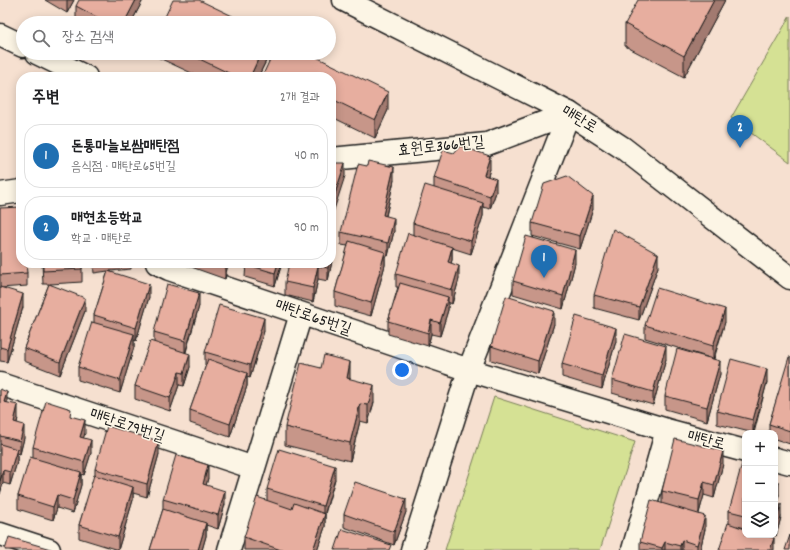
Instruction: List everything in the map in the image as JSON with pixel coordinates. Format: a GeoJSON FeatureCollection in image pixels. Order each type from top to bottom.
{"type":"FeatureCollection","features":[{"type":"Feature","properties":{"kind":"street","name":"매탄로"},"geometry":{"type":"LineString","coordinates":[[344,0],[370,6],[569,113],[623,148],[790,278]]}},
{"type":"Feature","properties":{"kind":"street"},"geometry":{"type":"LineString","coordinates":[[0,35],[16,43]]}},
{"type":"Feature","properties":{"kind":"street"},"geometry":{"type":"LineString","coordinates":[[51,60],[76,72]]}},
{"type":"Feature","properties":{"kind":"street","name":"효원로366번길"},"geometry":{"type":"LineString","coordinates":[[336,159],[487,144],[569,113]]}},
{"type":"Feature","properties":{"kind":"street"},"geometry":{"type":"LineString","coordinates":[[412,550],[469,370],[569,113]]}},
{"type":"Feature","properties":{"kind":"street"},"geometry":{"type":"LineString","coordinates":[[0,194],[16,192]]}},
{"type":"Feature","properties":{"kind":"street","name":"매탄로65번길"},"geometry":{"type":"LineString","coordinates":[[167,268],[469,370],[667,430]]}},
{"type":"Feature","properties":{"kind":"street"},"geometry":{"type":"LineString","coordinates":[[229,550],[301,314]]}},
{"type":"Feature","properties":{"kind":"street","name":"매탄로79번길"},"geometry":{"type":"LineString","coordinates":[[0,384],[254,468]]}},
{"type":"Feature","properties":{"kind":"street","name":"매탄로"},"geometry":{"type":"LineString","coordinates":[[667,430],[742,450]]}},
{"type":"Feature","properties":{"kind":"street"},"geometry":{"type":"LineString","coordinates":[[633,550],[667,430]]}},
{"type":"Feature","properties":{"kind":"street"},"geometry":{"type":"LineString","coordinates":[[778,460],[790,463]]}},
{"type":"Feature","properties":{"kind":"street"},"geometry":{"type":"LineString","coordinates":[[0,534],[48,550]]}},
{"type":"Feature","properties":{"kind":"green space"},"geometry":{"type":"Polygon","coordinates":[[[790,16],[790,162],[731,118],[790,16]]]}},
{"type":"Feature","properties":{"kind":"green space"},"geometry":{"type":"Polygon","coordinates":[[[494,397],[635,442],[600,550],[445,550],[494,397]]]}},
{"type":"Feature","properties":{"kind":"building"},"geometry":{"type":"Polygon","coordinates":[[[79,0],[136,0],[128,16],[95,16],[76,6],[79,0]]]}},
{"type":"Feature","properties":{"kind":"building"},"geometry":{"type":"Polygon","coordinates":[[[173,0],[199,0],[232,16],[165,16],[173,0]]]}},
{"type":"Feature","properties":{"kind":"building"},"geometry":{"type":"Polygon","coordinates":[[[638,0],[714,0],[684,56],[625,24],[638,0]]]}},
{"type":"Feature","properties":{"kind":"building"},"geometry":{"type":"Polygon","coordinates":[[[202,60],[258,60],[252,72],[227,72],[202,60]]]}},
{"type":"Feature","properties":{"kind":"building"},"geometry":{"type":"Polygon","coordinates":[[[270,60],[322,60],[388,92],[375,120],[336,101],[336,72],[264,72],[270,60]]]}},
{"type":"Feature","properties":{"kind":"building"},"geometry":{"type":"Polygon","coordinates":[[[460,146],[490,156],[484,175],[496,179],[490,196],[434,178],[443,150],[454,153],[460,146]]]}},
{"type":"Feature","properties":{"kind":"building"},"geometry":{"type":"Polygon","coordinates":[[[368,161],[394,167],[383,215],[394,218],[388,243],[341,232],[358,164],[367,166],[368,161]]]}},
{"type":"Feature","properties":{"kind":"building"},"geometry":{"type":"Polygon","coordinates":[[[336,163],[345,163],[336,191],[336,163]]]}},
{"type":"Feature","properties":{"kind":"building"},"geometry":{"type":"Polygon","coordinates":[[[567,176],[593,196],[580,236],[532,223],[544,184],[567,176]]]}},
{"type":"Feature","properties":{"kind":"building"},"geometry":{"type":"Polygon","coordinates":[[[425,185],[483,203],[471,241],[413,223],[425,185]]]}},
{"type":"Feature","properties":{"kind":"building"},"geometry":{"type":"Polygon","coordinates":[[[16,207],[16,268],[26,268],[27,273],[0,275],[0,208],[16,207]]]}},
{"type":"Feature","properties":{"kind":"building"},"geometry":{"type":"Polygon","coordinates":[[[613,229],[658,254],[639,307],[594,295],[613,229]]]}},
{"type":"Feature","properties":{"kind":"building"},"geometry":{"type":"Polygon","coordinates":[[[408,233],[452,247],[448,262],[459,266],[452,290],[396,274],[408,233]]]}},
{"type":"Feature","properties":{"kind":"building"},"geometry":{"type":"Polygon","coordinates":[[[526,236],[575,250],[563,296],[513,281],[526,236]]]}},
{"type":"Feature","properties":{"kind":"building"},"geometry":{"type":"Polygon","coordinates":[[[349,241],[385,252],[371,303],[335,292],[349,241]]]}},
{"type":"Feature","properties":{"kind":"building"},"geometry":{"type":"Polygon","coordinates":[[[43,268],[82,268],[82,269],[43,271],[43,268]]]}},
{"type":"Feature","properties":{"kind":"building"},"geometry":{"type":"Polygon","coordinates":[[[258,268],[276,268],[275,273],[258,268]]]}},
{"type":"Feature","properties":{"kind":"building"},"geometry":{"type":"Polygon","coordinates":[[[288,268],[318,268],[313,288],[285,282],[288,268]]]}},
{"type":"Feature","properties":{"kind":"building"},"geometry":{"type":"Polygon","coordinates":[[[108,271],[149,284],[136,328],[94,315],[108,271]]]}},
{"type":"Feature","properties":{"kind":"building"},"geometry":{"type":"Polygon","coordinates":[[[400,283],[448,297],[440,323],[431,320],[428,333],[388,321],[400,283]]]}},
{"type":"Feature","properties":{"kind":"building"},"geometry":{"type":"Polygon","coordinates":[[[49,284],[85,298],[60,362],[24,348],[49,284]]]}},
{"type":"Feature","properties":{"kind":"building"},"geometry":{"type":"Polygon","coordinates":[[[167,284],[199,293],[185,341],[154,332],[167,284]]]}},
{"type":"Feature","properties":{"kind":"building"},"geometry":{"type":"Polygon","coordinates":[[[0,287],[23,294],[7,349],[0,347],[0,287]]]}},
{"type":"Feature","properties":{"kind":"building"},"geometry":{"type":"Polygon","coordinates":[[[657,288],[725,309],[713,346],[645,325],[657,288]]]}},
{"type":"Feature","properties":{"kind":"building"},"geometry":{"type":"Polygon","coordinates":[[[506,296],[554,311],[538,361],[491,346],[506,296]]]}},
{"type":"Feature","properties":{"kind":"building"},"geometry":{"type":"Polygon","coordinates":[[[219,305],[264,318],[250,365],[205,352],[219,305]]]}},
{"type":"Feature","properties":{"kind":"building"},"geometry":{"type":"Polygon","coordinates":[[[576,316],[616,328],[602,376],[562,364],[576,316]]]}},
{"type":"Feature","properties":{"kind":"building"},"geometry":{"type":"Polygon","coordinates":[[[92,322],[134,334],[120,380],[78,367],[92,322]]]}},
{"type":"Feature","properties":{"kind":"building"},"geometry":{"type":"Polygon","coordinates":[[[625,334],[666,346],[653,392],[612,380],[625,334]]]}},
{"type":"Feature","properties":{"kind":"building"},"geometry":{"type":"Polygon","coordinates":[[[150,341],[190,354],[184,373],[179,372],[170,398],[135,386],[150,341]]]}},
{"type":"Feature","properties":{"kind":"building"},"geometry":{"type":"Polygon","coordinates":[[[677,349],[720,361],[707,407],[665,396],[677,349]]]}},
{"type":"Feature","properties":{"kind":"building"},"geometry":{"type":"Polygon","coordinates":[[[324,355],[350,362],[347,378],[374,385],[368,405],[360,404],[350,443],[285,427],[301,363],[321,368],[324,355]]]}},
{"type":"Feature","properties":{"kind":"building"},"geometry":{"type":"Polygon","coordinates":[[[790,357],[790,431],[769,424],[790,357]]]}},
{"type":"Feature","properties":{"kind":"building"},"geometry":{"type":"Polygon","coordinates":[[[208,359],[247,373],[230,424],[190,410],[208,359]]]}},
{"type":"Feature","properties":{"kind":"building"},"geometry":{"type":"Polygon","coordinates":[[[731,359],[767,369],[753,420],[717,411],[731,359]]]}},
{"type":"Feature","properties":{"kind":"building"},"geometry":{"type":"Polygon","coordinates":[[[0,389],[7,392],[4,402],[18,405],[14,422],[24,425],[20,441],[0,436],[0,389]]]}},
{"type":"Feature","properties":{"kind":"building"},"geometry":{"type":"Polygon","coordinates":[[[46,401],[71,409],[70,416],[85,420],[80,437],[91,440],[84,462],[33,447],[46,401]]]}},
{"type":"Feature","properties":{"kind":"building"},"geometry":{"type":"Polygon","coordinates":[[[107,426],[159,441],[147,484],[95,469],[107,426]]]}},
{"type":"Feature","properties":{"kind":"building"},"geometry":{"type":"Polygon","coordinates":[[[675,439],[723,451],[714,485],[704,482],[699,500],[662,491],[675,439]]]}},
{"type":"Feature","properties":{"kind":"building"},"geometry":{"type":"Polygon","coordinates":[[[0,444],[17,449],[10,472],[3,470],[0,481],[0,444]]]}},
{"type":"Feature","properties":{"kind":"building"},"geometry":{"type":"Polygon","coordinates":[[[279,449],[335,466],[323,506],[267,489],[279,449]]]}},
{"type":"Feature","properties":{"kind":"building"},"geometry":{"type":"Polygon","coordinates":[[[176,455],[208,465],[203,484],[225,491],[218,515],[163,499],[176,455]]]}},
{"type":"Feature","properties":{"kind":"building"},"geometry":{"type":"Polygon","coordinates":[[[30,457],[81,472],[73,500],[57,495],[53,507],[18,496],[30,457]]]}},
{"type":"Feature","properties":{"kind":"building"},"geometry":{"type":"Polygon","coordinates":[[[742,464],[742,514],[729,511],[742,464]]]}},
{"type":"Feature","properties":{"kind":"building"},"geometry":{"type":"Polygon","coordinates":[[[94,475],[133,487],[118,537],[79,525],[94,475]]]}},
{"type":"Feature","properties":{"kind":"building"},"geometry":{"type":"Polygon","coordinates":[[[355,482],[406,499],[394,532],[344,514],[355,482]]]}},
{"type":"Feature","properties":{"kind":"building"},"geometry":{"type":"Polygon","coordinates":[[[257,497],[292,509],[294,503],[325,514],[313,550],[281,550],[244,537],[257,497]]]}},
{"type":"Feature","properties":{"kind":"building"},"geometry":{"type":"Polygon","coordinates":[[[651,500],[705,516],[697,545],[682,540],[680,546],[665,542],[662,548],[640,542],[651,500]]]}},
{"type":"Feature","properties":{"kind":"building"},"geometry":{"type":"Polygon","coordinates":[[[778,503],[781,504],[778,515],[778,503]]]}},
{"type":"Feature","properties":{"kind":"building"},"geometry":{"type":"Polygon","coordinates":[[[163,509],[206,523],[198,550],[150,550],[163,509]]]}},
{"type":"Feature","properties":{"kind":"building"},"geometry":{"type":"Polygon","coordinates":[[[728,523],[742,528],[742,538],[774,538],[770,550],[719,550],[728,523]]]}},
{"type":"Feature","properties":{"kind":"building"},"geometry":{"type":"Polygon","coordinates":[[[342,529],[391,545],[389,550],[335,550],[342,529]]]}},
{"type":"Feature","properties":{"kind":"building"},"geometry":{"type":"Polygon","coordinates":[[[790,535],[790,550],[785,550],[790,535]]]}},
{"type":"Feature","properties":{"kind":"building"},"geometry":{"type":"Polygon","coordinates":[[[9,537],[54,550],[5,550],[9,537]]]}},
{"type":"Feature","properties":{"kind":"place","name":"매현초등학교"},"geometry":{"type":"Point","coordinates":[740,148]}},
{"type":"Feature","properties":{"kind":"place","name":"돈통마늘보쌈매탄점"},"geometry":{"type":"Point","coordinates":[544,278]}}]}
